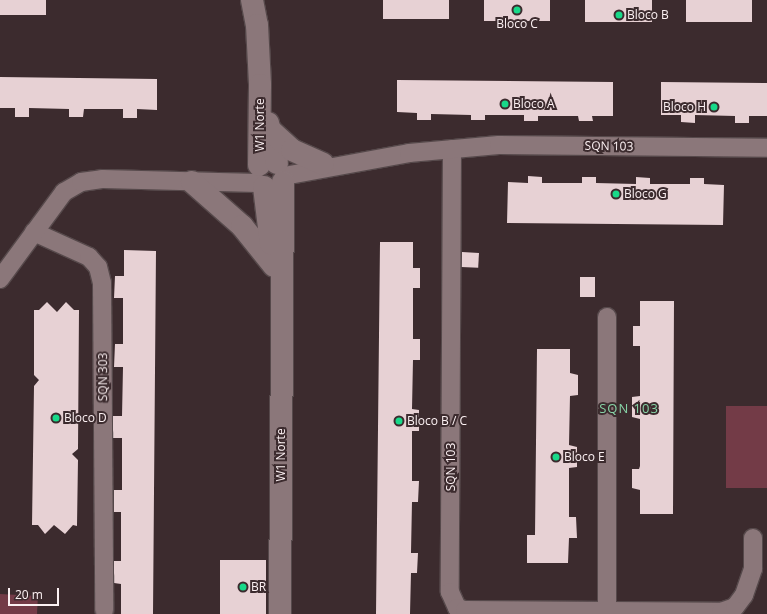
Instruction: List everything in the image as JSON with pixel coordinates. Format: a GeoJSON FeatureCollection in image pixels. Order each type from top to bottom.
{"type":"FeatureCollection","features":[{"type":"Feature","properties":{"kind":"street","name":"W1 Norte"},"geometry":{"type":"LineString","coordinates":[[252,0],[257,25],[260,85],[282,296],[280,614]]}},
{"type":"Feature","properties":{"kind":"street","name":"W1 Norte"},"geometry":{"type":"LineString","coordinates":[[257,25],[266,0]]}},
{"type":"Feature","properties":{"kind":"street","name":"W1 Norte"},"geometry":{"type":"LineString","coordinates":[[260,85],[270,130],[270,174],[274,266],[282,296]]}},
{"type":"Feature","properties":{"kind":"street"},"geometry":{"type":"LineString","coordinates":[[270,130],[292,150],[323,164]]}},
{"type":"Feature","properties":{"kind":"street","name":"SQN 103"},"geometry":{"type":"LineString","coordinates":[[270,174],[360,162],[409,153],[499,145],[767,148]]}},
{"type":"Feature","properties":{"kind":"street","name":"SQN 103"},"geometry":{"type":"LineString","coordinates":[[452,149],[450,592],[453,602],[457,608],[465,610],[721,612],[735,607],[744,595],[753,569],[753,538]]}},
{"type":"Feature","properties":{"kind":"street","name":"SQN 103"},"geometry":{"type":"LineString","coordinates":[[270,174],[323,164],[360,162]]}},
{"type":"Feature","properties":{"kind":"street"},"geometry":{"type":"LineString","coordinates":[[0,279],[64,192],[81,182],[102,179],[182,182],[270,174]]}},
{"type":"Feature","properties":{"kind":"street"},"geometry":{"type":"LineString","coordinates":[[182,182],[242,226],[274,266]]}},
{"type":"Feature","properties":{"kind":"street","name":"SQN 303"},"geometry":{"type":"LineString","coordinates":[[34,232],[89,257],[98,268],[102,283],[104,610]]}},
{"type":"Feature","properties":{"kind":"street"},"geometry":{"type":"LineString","coordinates":[[607,317],[607,611]]}},
{"type":"Feature","properties":{"kind":"shaded area"},"geometry":{"type":"Polygon","coordinates":[[[726,406],[767,406],[767,488],[726,488],[726,406]]]}},
{"type":"Feature","properties":{"kind":"shaded area"},"geometry":{"type":"Polygon","coordinates":[[[0,594],[38,596],[37,614],[0,614],[0,594]]]}},
{"type":"Feature","properties":{"kind":"building"},"geometry":{"type":"Polygon","coordinates":[[[0,0],[46,0],[46,15],[0,15],[0,0]]]}},
{"type":"Feature","properties":{"kind":"building"},"geometry":{"type":"Polygon","coordinates":[[[383,0],[449,0],[449,19],[383,19],[383,0]]]}},
{"type":"Feature","properties":{"kind":"building","name":"Bloco C"},"geometry":{"type":"Polygon","coordinates":[[[484,0],[550,0],[550,21],[484,21],[484,0]]]}},
{"type":"Feature","properties":{"kind":"building","name":"Bloco B"},"geometry":{"type":"Polygon","coordinates":[[[585,0],[652,0],[652,22],[585,22],[585,0]]]}},
{"type":"Feature","properties":{"kind":"building"},"geometry":{"type":"Polygon","coordinates":[[[686,0],[752,0],[752,22],[686,22],[686,0]]]}},
{"type":"Feature","properties":{"kind":"building"},"geometry":{"type":"Polygon","coordinates":[[[0,77],[157,79],[157,110],[137,109],[137,118],[123,118],[123,109],[84,109],[83,117],[69,117],[69,109],[29,108],[29,117],[15,117],[15,108],[0,108],[0,77]]]}},
{"type":"Feature","properties":{"kind":"building","name":"Bloco A"},"geometry":{"type":"Polygon","coordinates":[[[397,80],[613,82],[613,116],[592,116],[593,121],[579,121],[578,116],[538,116],[538,121],[524,121],[524,115],[485,115],[485,120],[471,120],[471,115],[431,114],[431,120],[417,120],[417,113],[397,112],[397,80]]]}},
{"type":"Feature","properties":{"kind":"building","name":"Bloco H"},"geometry":{"type":"Polygon","coordinates":[[[661,82],[767,83],[767,116],[749,116],[749,123],[735,123],[735,116],[695,115],[695,123],[681,122],[681,115],[661,115],[661,82]]]}},
{"type":"Feature","properties":{"kind":"building","name":"Bloco G"},"geometry":{"type":"Polygon","coordinates":[[[528,176],[542,177],[542,183],[582,183],[582,177],[596,177],[596,183],[636,184],[636,177],[650,178],[650,184],[690,184],[690,178],[704,178],[704,184],[724,185],[723,225],[507,223],[508,182],[528,183],[528,176]]]}},
{"type":"Feature","properties":{"kind":"building","name":"Bloco B / C"},"geometry":{"type":"Polygon","coordinates":[[[380,242],[413,242],[413,268],[420,268],[420,288],[413,288],[413,339],[420,339],[420,360],[413,360],[412,409],[419,410],[419,431],[412,431],[412,481],[419,481],[418,502],[412,502],[411,553],[418,553],[417,573],[411,573],[410,614],[376,614],[380,242]]]}},
{"type":"Feature","properties":{"kind":"building"},"geometry":{"type":"Polygon","coordinates":[[[124,250],[156,251],[153,614],[121,614],[121,584],[114,583],[114,561],[121,561],[121,512],[114,512],[114,490],[122,490],[122,438],[113,438],[113,416],[122,416],[123,367],[114,367],[115,344],[123,344],[123,298],[114,298],[115,276],[124,276],[124,250]]]}},
{"type":"Feature","properties":{"kind":"building"},"geometry":{"type":"Polygon","coordinates":[[[462,252],[479,253],[478,268],[461,267],[462,252]]]}},
{"type":"Feature","properties":{"kind":"building"},"geometry":{"type":"Polygon","coordinates":[[[580,277],[595,277],[595,297],[580,297],[580,277]]]}},
{"type":"Feature","properties":{"kind":"building"},"geometry":{"type":"Polygon","coordinates":[[[640,301],[674,301],[673,514],[640,514],[640,490],[632,488],[632,469],[639,469],[640,466],[640,419],[632,417],[632,397],[640,396],[640,346],[633,346],[633,326],[640,326],[640,301]]]}},
{"type":"Feature","properties":{"kind":"building","name":"Bloco D"},"geometry":{"type":"Polygon","coordinates":[[[47,302],[57,312],[66,302],[74,310],[79,310],[78,449],[72,454],[78,460],[77,526],[73,525],[65,534],[54,525],[45,534],[38,525],[32,525],[34,386],[39,380],[34,375],[34,310],[39,310],[47,302]]]}},
{"type":"Feature","properties":{"kind":"building","name":"Bloco E"},"geometry":{"type":"Polygon","coordinates":[[[537,349],[570,349],[570,373],[578,375],[578,395],[570,396],[569,445],[577,447],[577,467],[569,468],[569,517],[576,517],[577,538],[569,538],[568,563],[527,563],[527,535],[535,535],[537,349]]]}},
{"type":"Feature","properties":{"kind":"building","name":"BR"},"geometry":{"type":"Polygon","coordinates":[[[220,560],[266,560],[266,614],[220,614],[220,560]]]}},
{"type":"Feature","properties":{"kind":"place","name":"Bloco C"},"geometry":{"type":"Point","coordinates":[517,10]}},
{"type":"Feature","properties":{"kind":"place","name":"Bloco B"},"geometry":{"type":"Point","coordinates":[619,15]}},
{"type":"Feature","properties":{"kind":"place","name":"Bloco A"},"geometry":{"type":"Point","coordinates":[505,104]}},
{"type":"Feature","properties":{"kind":"place","name":"Bloco H"},"geometry":{"type":"Point","coordinates":[714,107]}},
{"type":"Feature","properties":{"kind":"place","name":"Bloco G"},"geometry":{"type":"Point","coordinates":[616,194]}},
{"type":"Feature","properties":{"kind":"place","name":"Bloco D"},"geometry":{"type":"Point","coordinates":[56,418]}},
{"type":"Feature","properties":{"kind":"place","name":"Bloco B / C"},"geometry":{"type":"Point","coordinates":[399,421]}},
{"type":"Feature","properties":{"kind":"place","name":"Bloco E"},"geometry":{"type":"Point","coordinates":[556,457]}},
{"type":"Feature","properties":{"kind":"place","name":"BR"},"geometry":{"type":"Point","coordinates":[243,587]}},
{"type":"Feature","properties":{"kind":"district","name":"SQN 103"},"geometry":{"type":"Point","coordinates":[629,408]}}]}
